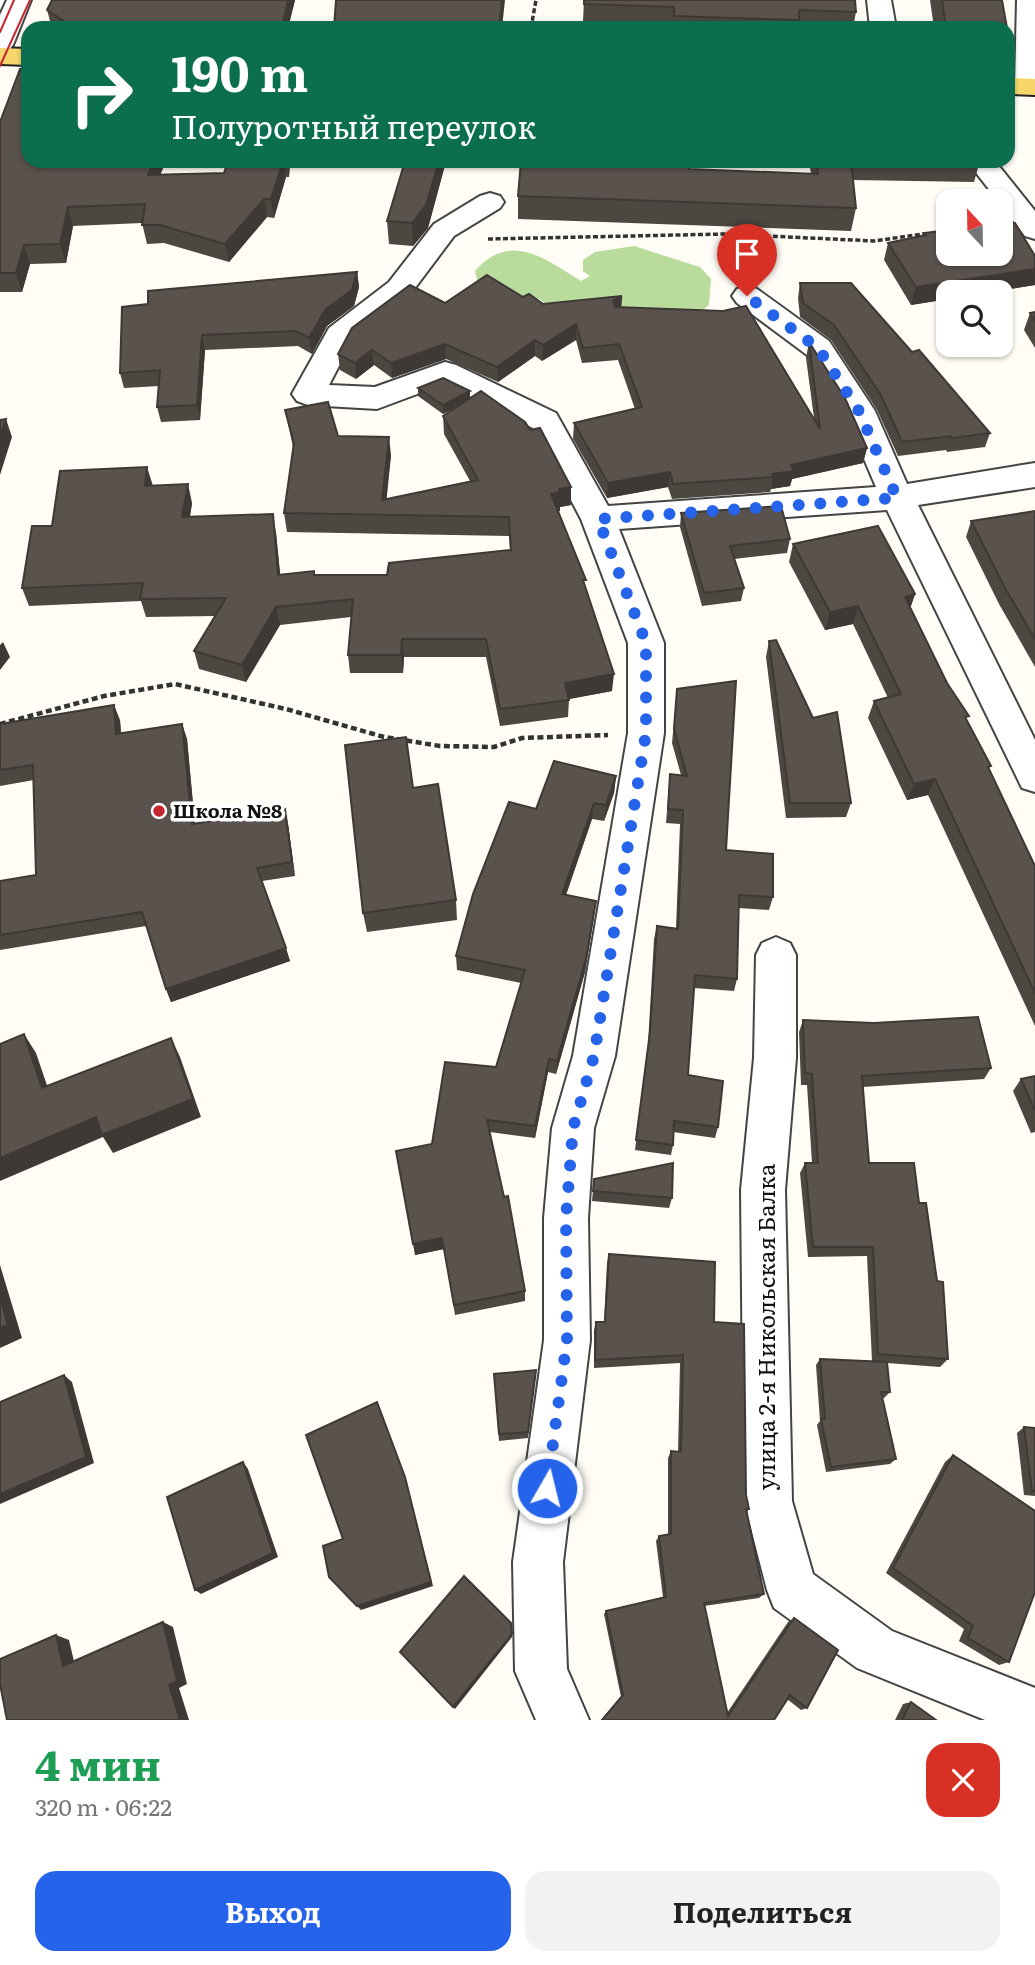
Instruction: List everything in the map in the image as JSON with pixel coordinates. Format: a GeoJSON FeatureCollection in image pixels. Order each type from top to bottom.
{"type":"FeatureCollection","features":[{"type":"Feature","properties":{"kind":"main road"},"geometry":{"type":"LineString","coordinates":[[0,56],[21,57]]}},
{"type":"Feature","properties":{"kind":"street"},"geometry":{"type":"LineString","coordinates":[[0,45],[19,0]]}},
{"type":"Feature","properties":{"kind":"street"},"geometry":{"type":"LineString","coordinates":[[879,0],[882,21]]}},
{"type":"Feature","properties":{"kind":"street"},"geometry":{"type":"LineString","coordinates":[[1024,87],[1029,0]]}},
{"type":"Feature","properties":{"kind":"street"},"geometry":{"type":"LineString","coordinates":[[986,168],[1035,230]]}},
{"type":"Feature","properties":{"kind":"street"},"geometry":{"type":"LineString","coordinates":[[490,202],[444,230],[399,289],[340,335],[308,394],[377,398],[445,372],[545,421],[598,519],[646,643],[646,733],[594,1056],[573,1128],[566,1218],[567,1340],[538,1562],[541,1671],[563,1720]]}},
{"type":"Feature","properties":{"kind":"street"},"geometry":{"type":"LineString","coordinates":[[747,296],[818,348],[859,411],[897,498],[1035,777]]}},
{"type":"Feature","properties":{"kind":"street"},"geometry":{"type":"LineString","coordinates":[[598,519],[897,498],[1035,475]]}},
{"type":"Feature","properties":{"kind":"street","name":"улица 2-я Никольская Балка"},"geometry":{"type":"LineString","coordinates":[[776,955],[775,1058],[763,1190],[768,1501],[792,1590],[874,1650],[1035,1714]]}},
{"type":"Feature","properties":{"kind":"path"},"geometry":{"type":"LineString","coordinates":[[532,21],[536,0]]}},
{"type":"Feature","properties":{"kind":"path"},"geometry":{"type":"LineString","coordinates":[[439,237],[531,240],[725,234],[874,241],[936,233]]}},
{"type":"Feature","properties":{"kind":"path"},"geometry":{"type":"LineString","coordinates":[[725,234],[733,245],[739,285],[747,296]]}},
{"type":"Feature","properties":{"kind":"path"},"geometry":{"type":"LineString","coordinates":[[0,724],[104,696],[175,684],[286,709],[384,737],[440,746],[494,747],[523,738],[646,733]]}},
{"type":"Feature","properties":{"kind":"green space"},"geometry":{"type":"Polygon","coordinates":[[[634,246],[700,267],[711,279],[709,305],[693,318],[553,309],[539,299],[519,299],[478,284],[475,271],[501,252],[527,252],[554,264],[581,281],[590,276],[583,271],[583,260],[595,252],[634,246]]]}},
{"type":"Feature","properties":{"kind":"building"},"geometry":{"type":"Polygon","coordinates":[[[52,0],[288,0],[284,21],[64,21],[47,10],[52,0]]]}},
{"type":"Feature","properties":{"kind":"building"},"geometry":{"type":"Polygon","coordinates":[[[336,0],[502,0],[500,21],[334,21],[336,0]]]}},
{"type":"Feature","properties":{"kind":"building"},"geometry":{"type":"Polygon","coordinates":[[[584,0],[855,0],[856,12],[799,10],[799,20],[674,16],[674,7],[584,4],[584,0]]]}},
{"type":"Feature","properties":{"kind":"building"},"geometry":{"type":"Polygon","coordinates":[[[942,0],[1002,0],[1006,21],[945,21],[942,0]]]}},
{"type":"Feature","properties":{"kind":"building"},"geometry":{"type":"Polygon","coordinates":[[[21,69],[21,168],[151,168],[148,175],[224,173],[226,168],[281,168],[271,199],[264,199],[225,244],[160,225],[142,225],[145,204],[68,207],[60,244],[24,245],[16,273],[0,273],[0,122],[21,69]]]}},
{"type":"Feature","properties":{"kind":"building"},"geometry":{"type":"Polygon","coordinates":[[[403,168],[437,168],[426,205],[412,223],[387,221],[403,168]]]}},
{"type":"Feature","properties":{"kind":"building"},"geometry":{"type":"Polygon","coordinates":[[[520,168],[689,168],[818,174],[817,168],[852,168],[856,208],[518,196],[520,168]]]}},
{"type":"Feature","properties":{"kind":"building"},"geometry":{"type":"Polygon","coordinates":[[[1013,223],[1035,256],[1035,269],[962,280],[936,280],[936,284],[916,287],[888,243],[936,232],[936,266],[1013,266],[1013,223]]]}},
{"type":"Feature","properties":{"kind":"building"},"geometry":{"type":"Polygon","coordinates":[[[357,272],[352,290],[325,310],[309,338],[296,331],[202,335],[197,405],[157,407],[160,370],[120,373],[122,307],[148,304],[148,291],[357,272]]]}},
{"type":"Feature","properties":{"kind":"building"},"geometry":{"type":"Polygon","coordinates":[[[487,275],[523,297],[529,294],[543,304],[622,296],[613,301],[615,307],[723,311],[746,306],[820,429],[809,342],[845,398],[867,448],[791,465],[794,471],[772,474],[773,477],[673,484],[670,472],[608,483],[574,423],[642,407],[619,344],[583,348],[576,324],[543,345],[535,340],[497,367],[445,344],[391,363],[372,350],[355,363],[338,354],[352,328],[410,285],[445,303],[487,275]]]}},
{"type":"Feature","properties":{"kind":"building"},"geometry":{"type":"Polygon","coordinates":[[[800,283],[851,283],[912,352],[919,350],[990,433],[902,442],[881,395],[834,325],[803,303],[800,283]]]}},
{"type":"Feature","properties":{"kind":"building"},"geometry":{"type":"Polygon","coordinates":[[[443,378],[470,391],[443,405],[418,388],[443,378]]]}},
{"type":"Feature","properties":{"kind":"building"},"geometry":{"type":"Polygon","coordinates":[[[481,391],[525,422],[530,430],[540,428],[571,487],[551,494],[586,580],[583,580],[614,674],[565,683],[569,700],[500,709],[486,639],[402,639],[401,655],[348,655],[353,599],[276,607],[242,665],[194,651],[226,598],[140,599],[143,583],[22,588],[32,526],[52,526],[60,471],[147,467],[145,486],[188,484],[182,517],[273,514],[278,575],[314,571],[314,575],[387,575],[389,563],[511,550],[509,517],[284,513],[294,443],[285,410],[328,402],[338,436],[389,437],[382,500],[478,480],[443,416],[481,391]]]}},
{"type":"Feature","properties":{"kind":"building"},"geometry":{"type":"Polygon","coordinates":[[[6,419],[0,436],[0,420],[6,419]]]}},
{"type":"Feature","properties":{"kind":"building"},"geometry":{"type":"Polygon","coordinates":[[[781,506],[790,539],[730,546],[744,588],[704,593],[681,513],[781,506]]]}},
{"type":"Feature","properties":{"kind":"building"},"geometry":{"type":"Polygon","coordinates":[[[1035,511],[1035,639],[971,521],[1035,511]]]}},
{"type":"Feature","properties":{"kind":"building"},"geometry":{"type":"Polygon","coordinates":[[[878,526],[915,594],[905,597],[947,683],[969,716],[965,717],[991,766],[988,767],[1035,866],[1035,993],[935,779],[914,784],[874,701],[901,694],[858,606],[830,612],[793,544],[878,526]]]}},
{"type":"Feature","properties":{"kind":"building"},"geometry":{"type":"Polygon","coordinates":[[[776,640],[813,718],[837,712],[851,803],[790,803],[769,641],[776,640]]]}},
{"type":"Feature","properties":{"kind":"building"},"geometry":{"type":"Polygon","coordinates":[[[736,681],[726,850],[773,854],[773,897],[739,895],[737,979],[695,975],[688,1075],[723,1081],[718,1127],[674,1121],[673,1145],[636,1140],[650,1032],[657,926],[678,929],[683,810],[668,809],[670,774],[687,776],[674,729],[677,689],[736,681]]]}},
{"type":"Feature","properties":{"kind":"building","name":"Школа №8"},"geometry":{"type":"Polygon","coordinates":[[[114,705],[116,734],[182,724],[192,824],[285,809],[292,862],[257,868],[286,948],[166,989],[142,912],[0,935],[0,881],[36,875],[33,765],[0,770],[0,724],[114,705]]]}},
{"type":"Feature","properties":{"kind":"building"},"geometry":{"type":"Polygon","coordinates":[[[406,737],[413,788],[438,784],[456,900],[363,913],[345,745],[406,737]]]}},
{"type":"Feature","properties":{"kind":"building"},"geometry":{"type":"Polygon","coordinates":[[[554,761],[616,776],[606,805],[594,803],[562,894],[596,901],[586,958],[557,1061],[549,1059],[535,1126],[487,1120],[504,1197],[508,1196],[525,1291],[454,1305],[442,1238],[413,1244],[396,1151],[432,1144],[445,1062],[496,1067],[525,970],[456,956],[473,894],[509,802],[536,809],[554,761]]]}},
{"type":"Feature","properties":{"kind":"building"},"geometry":{"type":"Polygon","coordinates":[[[978,1017],[991,1068],[862,1076],[869,1163],[914,1163],[919,1203],[926,1203],[937,1281],[943,1282],[948,1359],[878,1354],[873,1247],[813,1247],[805,1163],[818,1163],[812,1074],[805,1073],[803,1020],[874,1023],[978,1017]]]}},
{"type":"Feature","properties":{"kind":"building"},"geometry":{"type":"Polygon","coordinates":[[[24,1034],[42,1088],[171,1038],[193,1099],[102,1135],[96,1117],[0,1158],[0,1044],[24,1034]]]}},
{"type":"Feature","properties":{"kind":"building"},"geometry":{"type":"Polygon","coordinates":[[[1035,1076],[1035,1111],[1021,1079],[1035,1076]]]}},
{"type":"Feature","properties":{"kind":"building"},"geometry":{"type":"Polygon","coordinates":[[[673,1163],[672,1198],[593,1191],[594,1179],[673,1163]]]}},
{"type":"Feature","properties":{"kind":"building"},"geometry":{"type":"Polygon","coordinates":[[[609,1254],[715,1262],[714,1322],[744,1324],[746,1495],[749,1509],[746,1509],[764,1594],[704,1603],[728,1716],[794,1618],[838,1650],[807,1708],[790,1695],[774,1720],[602,1720],[623,1695],[606,1611],[666,1597],[659,1536],[671,1534],[671,1451],[681,1452],[683,1355],[595,1360],[596,1322],[605,1322],[609,1254]]]}},
{"type":"Feature","properties":{"kind":"building"},"geometry":{"type":"Polygon","coordinates":[[[0,1298],[8,1325],[0,1328],[0,1298]]]}},
{"type":"Feature","properties":{"kind":"building"},"geometry":{"type":"Polygon","coordinates":[[[820,1359],[887,1362],[890,1392],[881,1392],[896,1459],[831,1467],[821,1419],[825,1419],[820,1359]]]}},
{"type":"Feature","properties":{"kind":"building"},"geometry":{"type":"Polygon","coordinates":[[[536,1370],[528,1432],[499,1434],[494,1374],[536,1370]]]}},
{"type":"Feature","properties":{"kind":"building"},"geometry":{"type":"Polygon","coordinates":[[[64,1375],[86,1457],[0,1494],[0,1402],[64,1375]]]}},
{"type":"Feature","properties":{"kind":"building"},"geometry":{"type":"Polygon","coordinates":[[[377,1402],[405,1477],[431,1582],[357,1606],[329,1577],[323,1546],[343,1539],[306,1435],[377,1402]]]}},
{"type":"Feature","properties":{"kind":"building"},"geometry":{"type":"Polygon","coordinates":[[[1024,1427],[1035,1428],[1035,1491],[1032,1491],[1024,1427]]]}},
{"type":"Feature","properties":{"kind":"building"},"geometry":{"type":"Polygon","coordinates":[[[953,1455],[1035,1511],[1035,1592],[1009,1662],[968,1638],[973,1626],[893,1568],[953,1455]]]}},
{"type":"Feature","properties":{"kind":"building"},"geometry":{"type":"Polygon","coordinates":[[[243,1462],[273,1553],[195,1590],[167,1497],[243,1462]]]}},
{"type":"Feature","properties":{"kind":"building"},"geometry":{"type":"Polygon","coordinates":[[[464,1576],[511,1623],[512,1634],[453,1707],[400,1652],[464,1576]]]}},
{"type":"Feature","properties":{"kind":"building"},"geometry":{"type":"Polygon","coordinates":[[[163,1622],[177,1681],[169,1685],[180,1720],[7,1720],[0,1684],[0,1659],[56,1635],[63,1666],[163,1622]]]}},
{"type":"Feature","properties":{"kind":"building"},"geometry":{"type":"Polygon","coordinates":[[[911,1702],[936,1720],[902,1720],[911,1702]]]}},
{"type":"Feature","properties":{"kind":"tram line"},"geometry":{"type":"LineString","coordinates":[[0,32],[14,0]]}},
{"type":"Feature","properties":{"kind":"tram line"},"geometry":{"type":"LineString","coordinates":[[0,66],[30,0]]}},
{"type":"Feature","properties":{"kind":"place","name":"Школа №8"},"geometry":{"type":"Point","coordinates":[159,811]}},
{"type":"Feature","properties":{"kind":"route"},"geometry":{"type":"LineString","coordinates":[[547,1488],[567,1340],[566,1218],[573,1128],[594,1056],[646,733],[646,643],[598,519],[897,498],[859,411],[818,348],[782,319],[747,296]]}}]}
